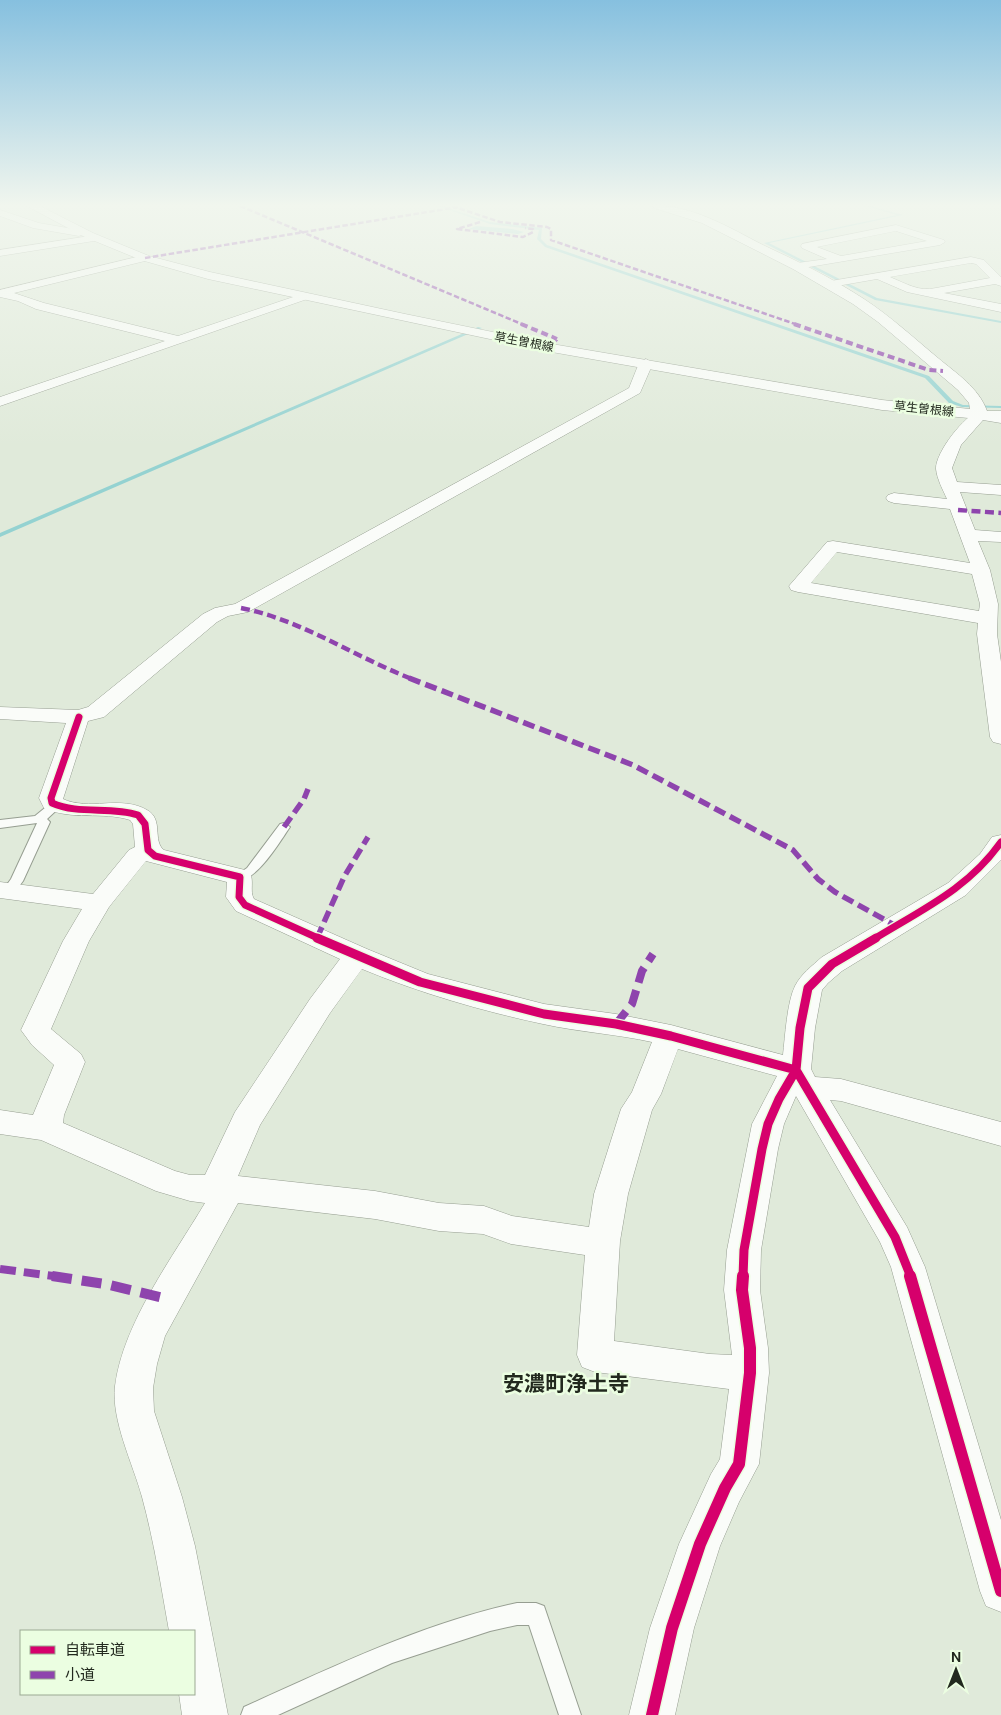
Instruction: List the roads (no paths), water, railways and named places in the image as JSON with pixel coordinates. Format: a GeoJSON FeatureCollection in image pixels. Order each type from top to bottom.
{"type":"FeatureCollection","features":[{"type":"Feature","properties":{"kind":"main road","name":"草生曽根線"},"geometry":{"type":"LineString","coordinates":[[259,286],[481,334],[882,405],[980,415]]}},
{"type":"Feature","properties":{"kind":"main road"},"geometry":{"type":"LineString","coordinates":[[834,286],[882,319],[963,388],[976,402],[980,415]]}},
{"type":"Feature","properties":{"kind":"street"},"geometry":{"type":"LineString","coordinates":[[0,293],[29,286]]}},
{"type":"Feature","properties":{"kind":"street"},"geometry":{"type":"LineString","coordinates":[[902,286],[924,293],[1001,308]]}},
{"type":"Feature","properties":{"kind":"street"},"geometry":{"type":"LineString","coordinates":[[924,293],[972,286]]}},
{"type":"Feature","properties":{"kind":"street"},"geometry":{"type":"LineString","coordinates":[[0,293],[16,296],[40,306],[178,340]]}},
{"type":"Feature","properties":{"kind":"street"},"geometry":{"type":"LineString","coordinates":[[0,402],[306,296]]}},
{"type":"Feature","properties":{"kind":"street"},"geometry":{"type":"LineString","coordinates":[[0,713],[79,718],[96,712],[214,615],[241,608],[635,390],[646,363]]}},
{"type":"Feature","properties":{"kind":"street"},"geometry":{"type":"LineString","coordinates":[[1001,417],[980,415],[966,427],[954,442],[946,457],[944,468],[979,565],[993,619],[1001,736]]}},
{"type":"Feature","properties":{"kind":"street"},"geometry":{"type":"LineString","coordinates":[[950,486],[1001,490]]}},
{"type":"Feature","properties":{"kind":"street"},"geometry":{"type":"LineString","coordinates":[[894,498],[957,505]]}},
{"type":"Feature","properties":{"kind":"street"},"geometry":{"type":"LineString","coordinates":[[967,535],[1001,537]]}},
{"type":"Feature","properties":{"kind":"street"},"geometry":{"type":"LineString","coordinates":[[993,619],[965,616],[798,586],[833,546],[956,568],[999,562]]}},
{"type":"Feature","properties":{"kind":"street"},"geometry":{"type":"LineString","coordinates":[[47,812],[52,803],[51,798],[79,718]]}},
{"type":"Feature","properties":{"kind":"street"},"geometry":{"type":"LineString","coordinates":[[47,812],[68,809],[135,812],[144,820],[148,850],[155,856],[240,877],[239,897],[246,906],[420,982],[544,1014],[616,1024],[671,1036],[825,1088],[841,1090],[1001,1134]]}},
{"type":"Feature","properties":{"kind":"street"},"geometry":{"type":"LineString","coordinates":[[1001,842],[989,859],[957,889],[832,964],[818,976],[808,988],[804,1001],[801,1079],[894,1236],[908,1267],[1001,1591]]}},
{"type":"Feature","properties":{"kind":"street"},"geometry":{"type":"LineString","coordinates":[[46,1129],[48,1115],[70,1062],[42,1038],[36,1030],[76,941],[99,903],[138,855],[148,850]]}},
{"type":"Feature","properties":{"kind":"street"},"geometry":{"type":"LineString","coordinates":[[4,890],[99,903]]}},
{"type":"Feature","properties":{"kind":"street"},"geometry":{"type":"LineString","coordinates":[[191,1630],[162,1497],[136,1411],[134,1388],[138,1364],[148,1332],[222,1204],[217,1188],[246,1121],[315,1013],[357,956]]}},
{"type":"Feature","properties":{"kind":"street"},"geometry":{"type":"LineString","coordinates":[[671,1036],[663,1049],[646,1094],[637,1110],[611,1194],[602,1241],[595,1354],[710,1371],[750,1373]]}},
{"type":"Feature","properties":{"kind":"street"},"geometry":{"type":"LineString","coordinates":[[652,1715],[672,1628],[700,1544],[725,1488],[739,1464],[750,1373],[750,1348],[742,1290],[744,1250],[768,1124],[779,1099],[801,1079]]}},
{"type":"Feature","properties":{"kind":"street"},"geometry":{"type":"LineString","coordinates":[[0,1122],[46,1129],[168,1182],[190,1188],[217,1188],[376,1205],[439,1217],[484,1220],[511,1230],[578,1241],[602,1241]]}},
{"type":"Feature","properties":{"kind":"street"},"geometry":{"type":"LineString","coordinates":[[195,1654],[205,1715]]}},
{"type":"Feature","properties":{"kind":"lane"},"geometry":{"type":"LineString","coordinates":[[0,824],[47,812]]}},
{"type":"Feature","properties":{"kind":"lane"},"geometry":{"type":"LineString","coordinates":[[4,890],[17,881],[47,812]]}},
{"type":"Feature","properties":{"kind":"lane"},"geometry":{"type":"LineString","coordinates":[[240,877],[251,871],[284,826]]}},
{"type":"Feature","properties":{"kind":"lane"},"geometry":{"type":"LineString","coordinates":[[252,1715],[390,1653],[490,1620],[517,1614],[536,1614],[570,1715]]}},
{"type":"Feature","properties":{"kind":"waterway"},"geometry":{"type":"LineString","coordinates":[[662,286],[927,377],[951,402],[962,406],[1001,407]]}},
{"type":"Feature","properties":{"kind":"waterway"},"geometry":{"type":"LineString","coordinates":[[849,286],[876,299],[1001,322]]}},
{"type":"Feature","properties":{"kind":"waterway"},"geometry":{"type":"LineString","coordinates":[[0,535],[480,328]]}},
{"type":"Feature","properties":{"kind":"district","name":"安濃町浄土寺"},"geometry":{"type":"Point","coordinates":[566,1384]}}]}
